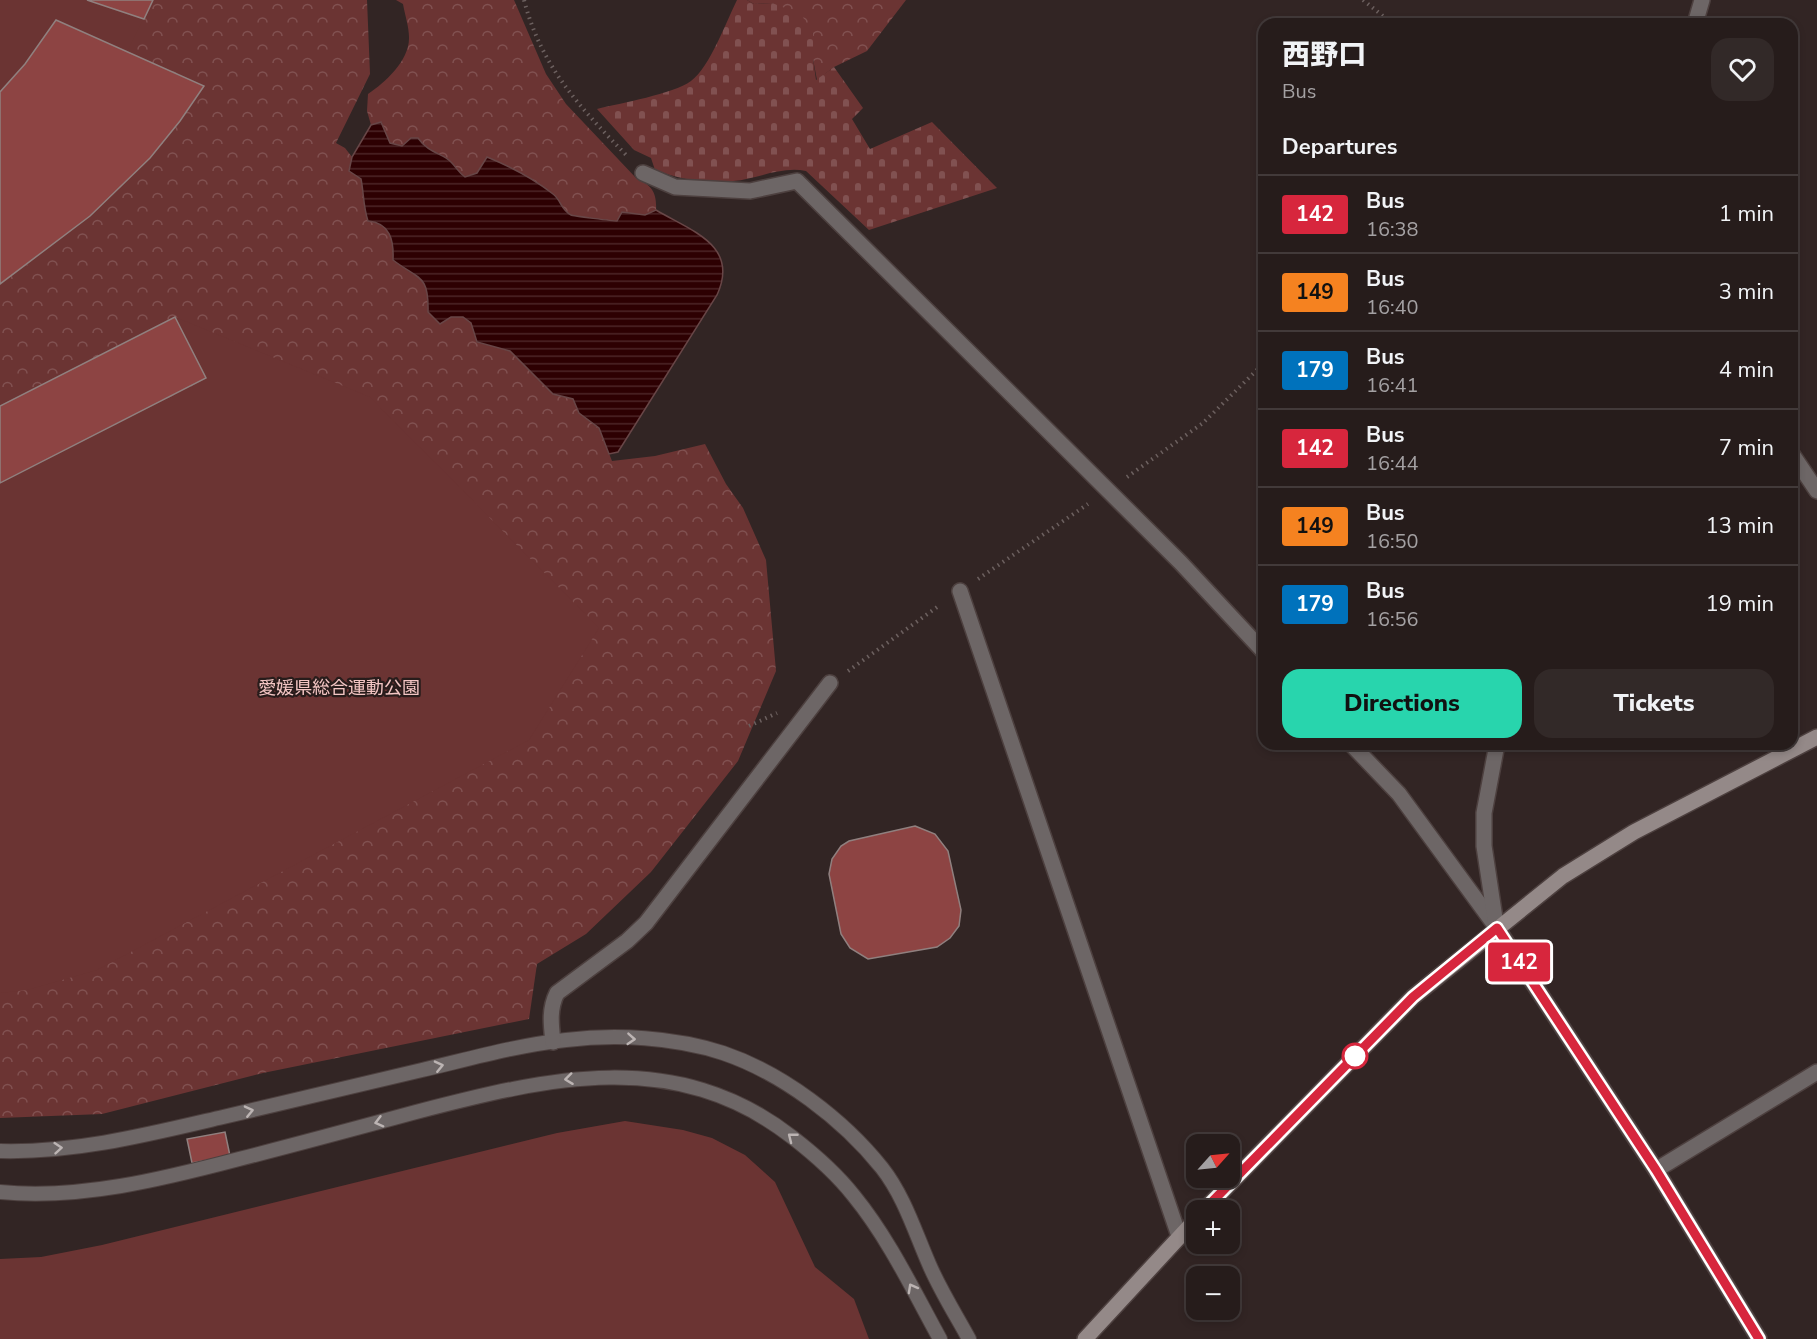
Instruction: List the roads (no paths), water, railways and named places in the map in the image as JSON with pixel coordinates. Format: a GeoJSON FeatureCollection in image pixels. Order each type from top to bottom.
{"type":"FeatureCollection","features":[{"type":"Feature","properties":{"kind":"street"},"geometry":{"type":"LineString","coordinates":[[1697,18],[1702,0]]}},
{"type":"Feature","properties":{"kind":"street"},"geometry":{"type":"LineString","coordinates":[[643,173],[675,187],[750,191],[797,181],[1180,563],[1258,646]]}},
{"type":"Feature","properties":{"kind":"street"},"geometry":{"type":"LineString","coordinates":[[1798,463],[1817,491]]}},
{"type":"Feature","properties":{"kind":"street"},"geometry":{"type":"LineString","coordinates":[[960,591],[1179,1236]]}},
{"type":"Feature","properties":{"kind":"street"},"geometry":{"type":"LineString","coordinates":[[553,1042],[550,1020],[552,1003],[557,993],[627,941],[646,923],[830,683]]}},
{"type":"Feature","properties":{"kind":"street"},"geometry":{"type":"LineString","coordinates":[[1798,746],[1817,736]]}},
{"type":"Feature","properties":{"kind":"street"},"geometry":{"type":"LineString","coordinates":[[1358,750],[1399,794],[1497,928],[1656,1170],[1759,1339]]}},
{"type":"Feature","properties":{"kind":"street"},"geometry":{"type":"LineString","coordinates":[[1496,750],[1484,813],[1484,846],[1497,928]]}},
{"type":"Feature","properties":{"kind":"street"},"geometry":{"type":"LineString","coordinates":[[1214,1200],[1413,997],[1563,876],[1634,832],[1790,750]]}},
{"type":"Feature","properties":{"kind":"street"},"geometry":{"type":"LineString","coordinates":[[1656,1170],[1817,1072]]}},
{"type":"Feature","properties":{"kind":"street"},"geometry":{"type":"LineString","coordinates":[[1085,1339],[1186,1229]]}},
{"type":"Feature","properties":{"kind":"lane"},"geometry":{"type":"LineString","coordinates":[[0,1151],[75,1147],[136,1138],[448,1064],[553,1042],[617,1038],[675,1042],[723,1053],[760,1070],[798,1092],[858,1141],[884,1170],[907,1209],[930,1268],[969,1339]]}},
{"type":"Feature","properties":{"kind":"lane"},"geometry":{"type":"LineString","coordinates":[[0,1192],[23,1194],[81,1191],[142,1181],[209,1167],[457,1102],[569,1079],[617,1077],[669,1081],[711,1090],[742,1105],[776,1125],[830,1169],[878,1228],[940,1339]]}},
{"type":"Feature","properties":{"kind":"park label","name":"愛媛県総合運動公園"},"geometry":{"type":"Point","coordinates":[339,688]}}]}
